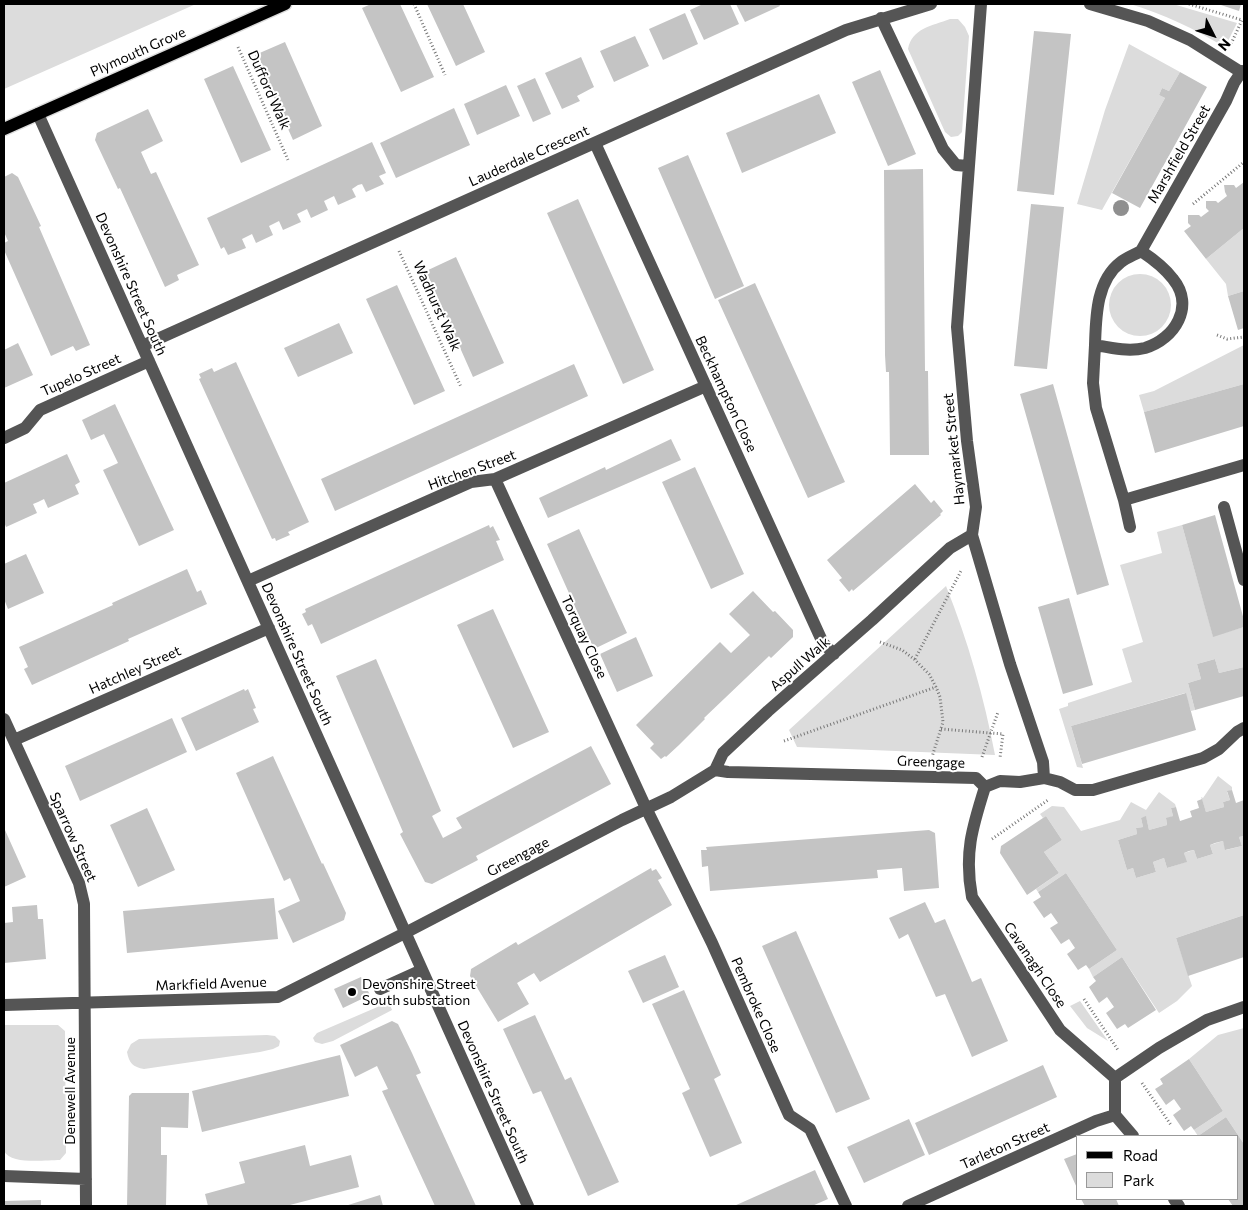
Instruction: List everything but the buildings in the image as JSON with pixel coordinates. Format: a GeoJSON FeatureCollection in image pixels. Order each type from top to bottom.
{"type":"FeatureCollection","features":[{"type":"Feature","properties":{"kind":"main road","name":"Plymouth Grove"},"geometry":{"type":"LineString","coordinates":[[4,129],[230,28],[263,8],[285,4]]}},
{"type":"Feature","properties":{"kind":"street","name":"Lauderdale Crescent"},"geometry":{"type":"LineString","coordinates":[[142,346],[846,30],[931,4]]}},
{"type":"Feature","properties":{"kind":"street","name":"Haymarket Street"},"geometry":{"type":"LineString","coordinates":[[981,4],[957,327],[967,441],[976,507],[972,535],[1010,664],[1043,762],[1044,778]]}},
{"type":"Feature","properties":{"kind":"street"},"geometry":{"type":"LineString","coordinates":[[1090,4],[1148,21],[1190,40],[1243,72]]}},
{"type":"Feature","properties":{"kind":"street"},"geometry":{"type":"LineString","coordinates":[[881,18],[943,149],[956,165],[968,166]]}},
{"type":"Feature","properties":{"kind":"street","name":"Marshfield Street"},"geometry":{"type":"LineString","coordinates":[[1141,251],[1226,101],[1234,82],[1243,72]]}},
{"type":"Feature","properties":{"kind":"street","name":"Devonshire Street South"},"geometry":{"type":"LineString","coordinates":[[38,114],[528,1206]]}},
{"type":"Feature","properties":{"kind":"street","name":"Beckhampton Close"},"geometry":{"type":"LineString","coordinates":[[595,143],[824,643],[834,654]]}},
{"type":"Feature","properties":{"kind":"street"},"geometry":{"type":"LineString","coordinates":[[1095,345],[1128,349],[1144,348],[1162,341],[1172,332],[1179,320],[1182,305],[1180,292],[1174,280],[1156,261],[1141,251],[1120,263],[1108,278],[1099,298],[1095,345],[1093,383],[1096,408],[1124,500],[1130,527]]}},
{"type":"Feature","properties":{"kind":"street","name":"Tupelo Street"},"geometry":{"type":"LineString","coordinates":[[4,438],[25,428],[40,410],[149,360]]}},
{"type":"Feature","properties":{"kind":"street","name":"Hitchen Street"},"geometry":{"type":"LineString","coordinates":[[248,581],[471,482],[495,479],[706,386]]}},
{"type":"Feature","properties":{"kind":"street"},"geometry":{"type":"LineString","coordinates":[[1124,500],[1244,465]]}},
{"type":"Feature","properties":{"kind":"street","name":"Torquay Close"},"geometry":{"type":"LineString","coordinates":[[495,479],[646,808]]}},
{"type":"Feature","properties":{"kind":"street"},"geometry":{"type":"LineString","coordinates":[[1224,507],[1244,580]]}},
{"type":"Feature","properties":{"kind":"street","name":"Aspull Walk"},"geometry":{"type":"LineString","coordinates":[[646,808],[671,797],[715,770],[723,753],[768,711],[834,654],[950,548],[972,535]]}},
{"type":"Feature","properties":{"kind":"street","name":"Hatchley Street"},"geometry":{"type":"LineString","coordinates":[[14,740],[269,628]]}},
{"type":"Feature","properties":{"kind":"street","name":"Sparrow Street"},"geometry":{"type":"LineString","coordinates":[[4,719],[79,883],[84,904],[85,1003]]}},
{"type":"Feature","properties":{"kind":"street"},"geometry":{"type":"LineString","coordinates":[[985,787],[1000,781],[1020,782],[1044,778],[1060,782],[1075,790],[1093,790],[1203,758],[1219,749],[1244,728]]}},
{"type":"Feature","properties":{"kind":"street","name":"Greengage"},"geometry":{"type":"LineString","coordinates":[[715,770],[728,772],[976,778],[985,787]]}},
{"type":"Feature","properties":{"kind":"street","name":"Cavanagh Close"},"geometry":{"type":"LineString","coordinates":[[985,787],[974,824],[967,859],[972,897],[1060,1030],[1115,1078]]}},
{"type":"Feature","properties":{"kind":"street","name":"Greengage"},"geometry":{"type":"LineString","coordinates":[[405,933],[646,808]]}},
{"type":"Feature","properties":{"kind":"street","name":"Pembroke Close"},"geometry":{"type":"LineString","coordinates":[[646,808],[712,943],[789,1115],[810,1130],[846,1206]]}},
{"type":"Feature","properties":{"kind":"street","name":"Markfield Avenue"},"geometry":{"type":"LineString","coordinates":[[4,1005],[278,997],[405,933]]}},
{"type":"Feature","properties":{"kind":"street"},"geometry":{"type":"LineString","coordinates":[[380,989],[422,970]]}},
{"type":"Feature","properties":{"kind":"street","name":"Denewell Avenue"},"geometry":{"type":"LineString","coordinates":[[85,1003],[86,1206]]}},
{"type":"Feature","properties":{"kind":"street"},"geometry":{"type":"LineString","coordinates":[[1132,1135],[1115,1115],[1115,1078],[1159,1048],[1207,1020],[1244,1007]]}},
{"type":"Feature","properties":{"kind":"street","name":"Tarleton Street"},"geometry":{"type":"LineString","coordinates":[[908,1206],[1096,1121],[1115,1115]]}},
{"type":"Feature","properties":{"kind":"street"},"geometry":{"type":"LineString","coordinates":[[4,1176],[86,1179]]}},
{"type":"Feature","properties":{"kind":"path"},"geometry":{"type":"LineString","coordinates":[[414,4],[445,75]]}},
{"type":"Feature","properties":{"kind":"path"},"geometry":{"type":"LineString","coordinates":[[1189,4],[1242,20],[1230,47]]}},
{"type":"Feature","properties":{"kind":"path","name":"Dufford Walk"},"geometry":{"type":"LineString","coordinates":[[230,28],[288,160]]}},
{"type":"Feature","properties":{"kind":"path"},"geometry":{"type":"LineString","coordinates":[[1191,206],[1244,162]]}},
{"type":"Feature","properties":{"kind":"path","name":"Wadhurst Walk"},"geometry":{"type":"LineString","coordinates":[[392,234],[461,387]]}},
{"type":"Feature","properties":{"kind":"path"},"geometry":{"type":"LineString","coordinates":[[1217,336],[1227,339],[1244,337]]}},
{"type":"Feature","properties":{"kind":"path"},"geometry":{"type":"LineString","coordinates":[[914,659],[960,575],[972,535]]}},
{"type":"Feature","properties":{"kind":"path"},"geometry":{"type":"LineString","coordinates":[[880,642],[891,644],[914,659],[929,674],[936,687],[940,697],[943,722],[932,757]]}},
{"type":"Feature","properties":{"kind":"path"},"geometry":{"type":"LineString","coordinates":[[784,741],[936,687]]}},
{"type":"Feature","properties":{"kind":"path"},"geometry":{"type":"LineString","coordinates":[[982,757],[998,712]]}},
{"type":"Feature","properties":{"kind":"path"},"geometry":{"type":"LineString","coordinates":[[941,729],[1003,734],[1000,758]]}},
{"type":"Feature","properties":{"kind":"path"},"geometry":{"type":"LineString","coordinates":[[990,840],[1049,800]]}},
{"type":"Feature","properties":{"kind":"path"},"geometry":{"type":"LineString","coordinates":[[1084,999],[1118,1050]]}},
{"type":"Feature","properties":{"kind":"path"},"geometry":{"type":"LineString","coordinates":[[1142,1082],[1171,1125]]}},
{"type":"Feature","properties":{"kind":"green space"},"geometry":{"type":"Polygon","coordinates":[[[4,4],[196,4],[4,89],[4,4]]]}},
{"type":"Feature","properties":{"kind":"green space"},"geometry":{"type":"Polygon","coordinates":[[[1130,4],[1173,4],[1237,23],[1225,47],[1179,22],[1130,4]]]}},
{"type":"Feature","properties":{"kind":"green space"},"geometry":{"type":"Polygon","coordinates":[[[950,19],[958,19],[965,27],[969,36],[962,132],[958,136],[951,137],[945,132],[908,49],[910,42],[918,32],[950,19]]]}},
{"type":"Feature","properties":{"kind":"green space"},"geometry":{"type":"Polygon","coordinates":[[[1129,44],[1180,72],[1169,91],[1162,88],[1159,95],[1165,98],[1102,210],[1077,204],[1105,110],[1129,44]]]}},
{"type":"Feature","properties":{"kind":"green space"},"geometry":{"type":"Polygon","coordinates":[[[1244,228],[1244,291],[1228,296],[1226,284],[1206,259],[1244,228]]]}},
{"type":"Feature","properties":{"kind":"green space"},"geometry":{"type":"Polygon","coordinates":[[[1140,274],[1152,276],[1162,283],[1169,293],[1171,305],[1169,317],[1162,327],[1152,334],[1140,336],[1128,334],[1118,327],[1111,317],[1109,305],[1111,293],[1118,283],[1128,276],[1140,274]]]}},
{"type":"Feature","properties":{"kind":"green space"},"geometry":{"type":"Polygon","coordinates":[[[1244,345],[1244,384],[1144,412],[1139,395],[1154,391],[1244,345]]]}},
{"type":"Feature","properties":{"kind":"green space"},"geometry":{"type":"Polygon","coordinates":[[[1182,525],[1213,636],[1244,627],[1244,667],[1219,673],[1215,659],[1197,664],[1201,679],[1188,683],[1195,710],[1191,711],[1185,693],[1071,726],[1083,768],[1077,767],[1059,709],[1068,706],[1068,703],[1132,682],[1122,649],[1143,642],[1120,565],[1162,553],[1157,532],[1182,525]]]}},
{"type":"Feature","properties":{"kind":"green space"},"geometry":{"type":"Polygon","coordinates":[[[946,586],[975,669],[995,755],[797,747],[789,730],[946,586]]]}},
{"type":"Feature","properties":{"kind":"green space"},"geometry":{"type":"Polygon","coordinates":[[[1218,776],[1232,787],[1232,790],[1227,792],[1230,800],[1223,802],[1224,807],[1206,812],[1201,797],[1203,798],[1218,776]]]}},
{"type":"Feature","properties":{"kind":"green space"},"geometry":{"type":"Polygon","coordinates":[[[1159,792],[1175,804],[1176,807],[1171,808],[1173,816],[1166,819],[1167,825],[1149,830],[1146,817],[1141,818],[1143,827],[1136,828],[1137,834],[1118,840],[1127,870],[1133,868],[1136,878],[1156,872],[1153,862],[1164,858],[1167,868],[1186,862],[1184,853],[1194,850],[1197,859],[1213,854],[1210,845],[1223,841],[1226,850],[1242,846],[1239,837],[1244,836],[1244,915],[1176,938],[1192,986],[1177,1001],[1159,1013],[1122,957],[1093,977],[1089,969],[1117,950],[1066,873],[1038,892],[1036,889],[1059,873],[1044,852],[1062,840],[1046,816],[1043,818],[1040,814],[1052,806],[1064,807],[1081,831],[1120,820],[1131,802],[1146,810],[1159,792]]]}},
{"type":"Feature","properties":{"kind":"green space"},"geometry":{"type":"Polygon","coordinates":[[[1080,1001],[1108,1041],[1087,1028],[1070,1006],[1080,1001]]]}},
{"type":"Feature","properties":{"kind":"green space"},"geometry":{"type":"Polygon","coordinates":[[[389,1002],[392,1010],[333,1041],[322,1044],[315,1042],[313,1038],[317,1033],[389,1002]]]}},
{"type":"Feature","properties":{"kind":"green space"},"geometry":{"type":"Polygon","coordinates":[[[4,1025],[58,1025],[65,1031],[66,1153],[60,1160],[21,1160],[8,1155],[4,1151],[4,1025]]]}},
{"type":"Feature","properties":{"kind":"green space"},"geometry":{"type":"Polygon","coordinates":[[[1244,1028],[1244,1144],[1226,1117],[1199,1135],[1194,1130],[1223,1111],[1189,1059],[1218,1035],[1244,1028]]]}},
{"type":"Feature","properties":{"kind":"green space"},"geometry":{"type":"Polygon","coordinates":[[[275,1036],[280,1041],[279,1046],[260,1052],[144,1069],[132,1064],[127,1052],[131,1044],[139,1039],[275,1036]]]}},
{"type":"Feature","properties":{"kind":"place","name":"Devonshire Street South substation"},"geometry":{"type":"Point","coordinates":[352,992]}}]}
